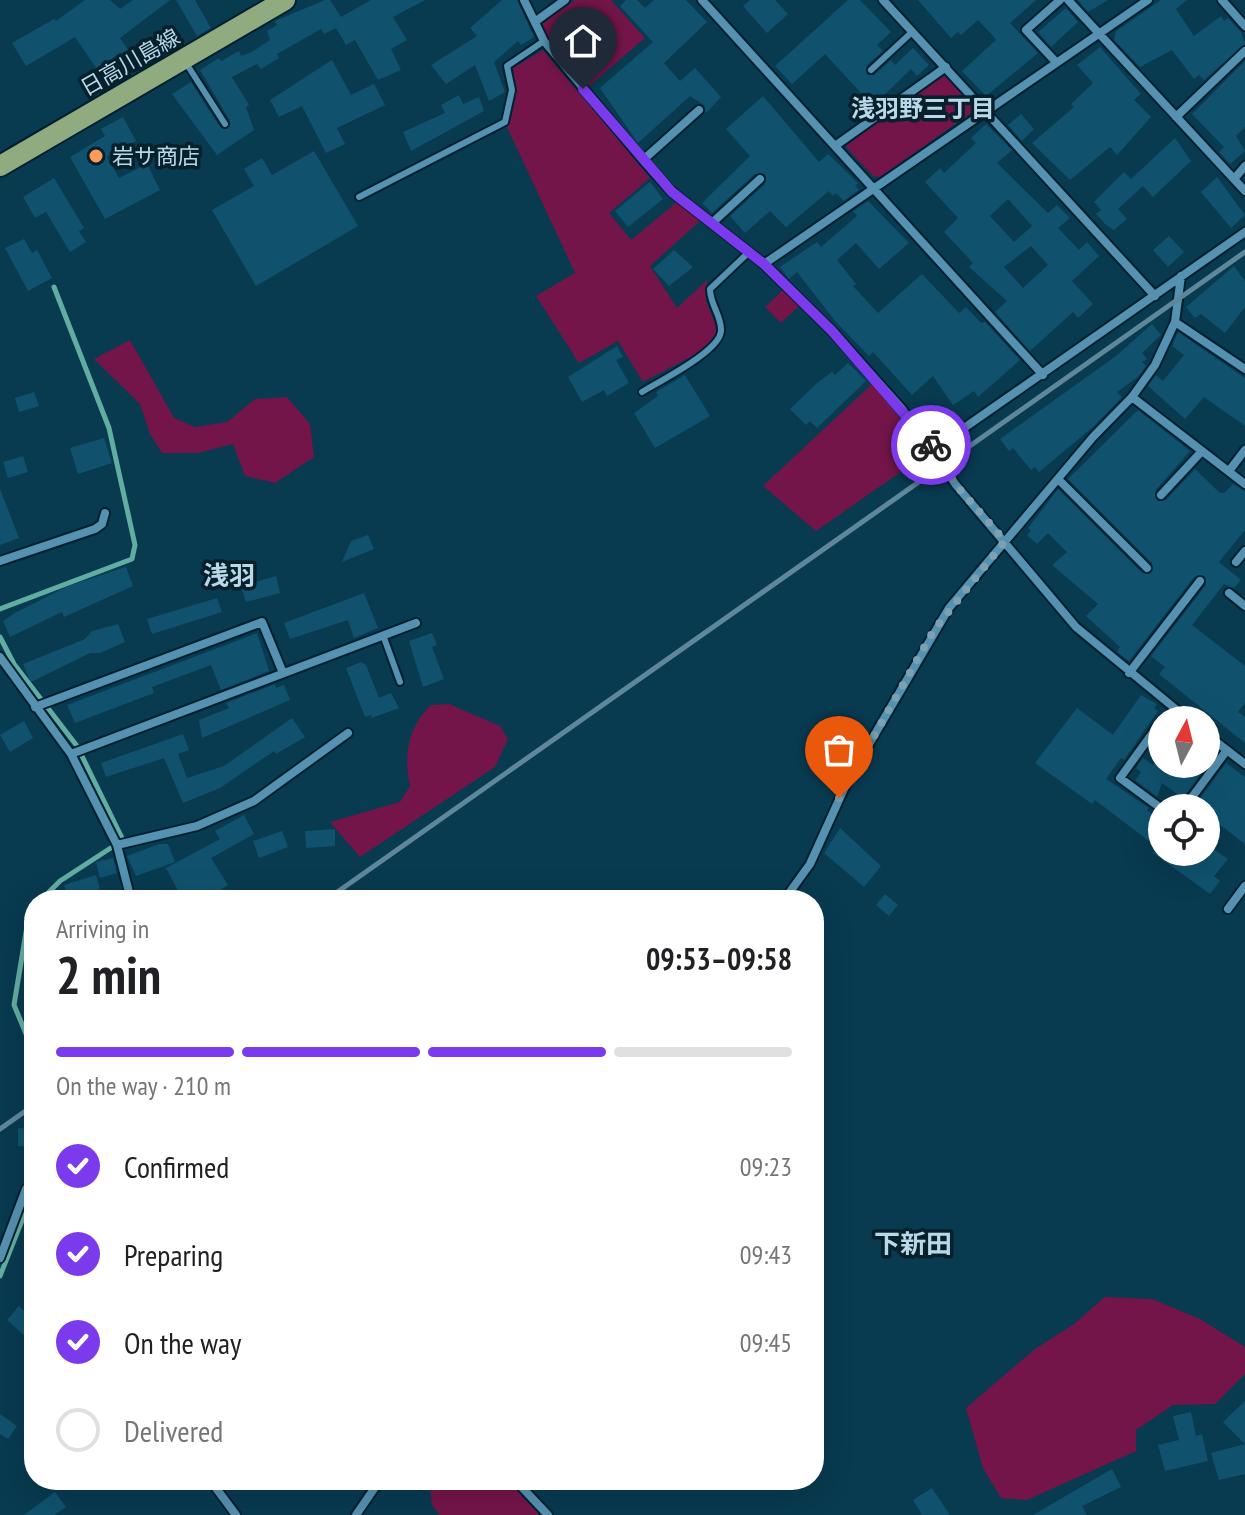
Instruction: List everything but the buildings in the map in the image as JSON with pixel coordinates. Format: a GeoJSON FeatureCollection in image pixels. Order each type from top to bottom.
{"type":"FeatureCollection","features":[{"type":"Feature","properties":{"kind":"main road","name":"日高川島線"},"geometry":{"type":"LineString","coordinates":[[0,166],[285,0]]}},
{"type":"Feature","properties":{"kind":"street"},"geometry":{"type":"LineString","coordinates":[[524,0],[544,41],[672,192],[764,264],[832,331],[934,449],[956,485],[1076,627],[1172,706]]}},
{"type":"Feature","properties":{"kind":"street"},"geometry":{"type":"LineString","coordinates":[[536,21],[565,0]]}},
{"type":"Feature","properties":{"kind":"street"},"geometry":{"type":"LineString","coordinates":[[702,0],[1043,375]]}},
{"type":"Feature","properties":{"kind":"street"},"geometry":{"type":"LineString","coordinates":[[883,0],[1155,296]]}},
{"type":"Feature","properties":{"kind":"street"},"geometry":{"type":"LineString","coordinates":[[1055,61],[1026,30],[1060,0]]}},
{"type":"Feature","properties":{"kind":"street"},"geometry":{"type":"LineString","coordinates":[[1068,0],[1245,191]]}},
{"type":"Feature","properties":{"kind":"street"},"geometry":{"type":"LineString","coordinates":[[764,264],[875,190],[1097,32],[1148,0]]}},
{"type":"Feature","properties":{"kind":"street"},"geometry":{"type":"LineString","coordinates":[[1222,0],[1245,26]]}},
{"type":"Feature","properties":{"kind":"street"},"geometry":{"type":"LineString","coordinates":[[1176,117],[1245,51]]}},
{"type":"Feature","properties":{"kind":"street"},"geometry":{"type":"LineString","coordinates":[[835,146],[946,67]]}},
{"type":"Feature","properties":{"kind":"street"},"geometry":{"type":"LineString","coordinates":[[643,160],[699,110]]}},
{"type":"Feature","properties":{"kind":"street"},"geometry":{"type":"LineString","coordinates":[[1234,179],[1245,166]]}},
{"type":"Feature","properties":{"kind":"street"},"geometry":{"type":"LineString","coordinates":[[712,223],[760,179]]}},
{"type":"Feature","properties":{"kind":"street"},"geometry":{"type":"LineString","coordinates":[[934,449],[1245,232]]}},
{"type":"Feature","properties":{"kind":"street"},"geometry":{"type":"LineString","coordinates":[[791,890],[810,864],[848,780],[934,630],[1005,541],[1132,397],[1155,365],[1175,322],[1181,276]]}},
{"type":"Feature","properties":{"kind":"street"},"geometry":{"type":"LineString","coordinates":[[1175,322],[1245,369]]}},
{"type":"Feature","properties":{"kind":"street"},"geometry":{"type":"LineString","coordinates":[[1132,397],[1245,484]]}},
{"type":"Feature","properties":{"kind":"street"},"geometry":{"type":"LineString","coordinates":[[1229,471],[1245,450]]}},
{"type":"Feature","properties":{"kind":"street"},"geometry":{"type":"LineString","coordinates":[[1161,495],[1202,451]]}},
{"type":"Feature","properties":{"kind":"street"},"geometry":{"type":"LineString","coordinates":[[1058,479],[1147,568]]}},
{"type":"Feature","properties":{"kind":"street"},"geometry":{"type":"LineString","coordinates":[[0,561],[95,529],[102,524],[105,513]]}},
{"type":"Feature","properties":{"kind":"street"},"geometry":{"type":"LineString","coordinates":[[1236,562],[1245,551]]}},
{"type":"Feature","properties":{"kind":"street"},"geometry":{"type":"LineString","coordinates":[[1129,673],[1200,581]]}},
{"type":"Feature","properties":{"kind":"street"},"geometry":{"type":"LineString","coordinates":[[1229,593],[1245,606]]}},
{"type":"Feature","properties":{"kind":"street"},"geometry":{"type":"LineString","coordinates":[[35,707],[262,622],[283,673]]}},
{"type":"Feature","properties":{"kind":"street"},"geometry":{"type":"LineString","coordinates":[[71,754],[416,623]]}},
{"type":"Feature","properties":{"kind":"street"},"geometry":{"type":"LineString","coordinates":[[0,657],[71,754],[117,845],[128,890]]}},
{"type":"Feature","properties":{"kind":"street"},"geometry":{"type":"LineString","coordinates":[[117,845],[197,826],[254,801],[348,733]]}},
{"type":"Feature","properties":{"kind":"street"},"geometry":{"type":"LineString","coordinates":[[1148,739],[1120,778],[1148,799]]}},
{"type":"Feature","properties":{"kind":"street"},"geometry":{"type":"LineString","coordinates":[[1220,745],[1243,759]]}},
{"type":"Feature","properties":{"kind":"street"},"geometry":{"type":"LineString","coordinates":[[1194,794],[1227,750]]}},
{"type":"Feature","properties":{"kind":"street"},"geometry":{"type":"LineString","coordinates":[[1228,909],[1245,886]]}},
{"type":"Feature","properties":{"kind":"street"},"geometry":{"type":"LineString","coordinates":[[0,1258],[24,1194]]}},
{"type":"Feature","properties":{"kind":"street"},"geometry":{"type":"LineString","coordinates":[[217,1490],[236,1515]]}},
{"type":"Feature","properties":{"kind":"street"},"geometry":{"type":"LineString","coordinates":[[356,1515],[373,1490]]}},
{"type":"Feature","properties":{"kind":"street"},"geometry":{"type":"LineString","coordinates":[[524,1490],[548,1515]]}},
{"type":"Feature","properties":{"kind":"lane"},"geometry":{"type":"LineString","coordinates":[[871,70],[912,32]]}},
{"type":"Feature","properties":{"kind":"lane"},"geometry":{"type":"LineString","coordinates":[[359,197],[505,122],[512,90],[507,66],[544,41]]}},
{"type":"Feature","properties":{"kind":"lane"},"geometry":{"type":"LineString","coordinates":[[183,58],[225,124]]}},
{"type":"Feature","properties":{"kind":"lane"},"geometry":{"type":"LineString","coordinates":[[642,392],[714,346],[721,333],[719,318],[710,303],[710,289],[749,252]]}},
{"type":"Feature","properties":{"kind":"lane"},"geometry":{"type":"LineString","coordinates":[[383,635],[400,682]]}},
{"type":"Feature","properties":{"kind":"shaded area"},"geometry":{"type":"Polygon","coordinates":[[[575,0],[611,0],[645,38],[588,87],[549,40],[542,24],[575,0]]]}},
{"type":"Feature","properties":{"kind":"shaded area"},"geometry":{"type":"Polygon","coordinates":[[[543,50],[650,178],[609,213],[631,240],[677,202],[700,221],[650,266],[677,308],[707,280],[706,301],[719,333],[713,345],[643,382],[618,341],[579,363],[536,296],[575,273],[507,127],[516,94],[513,68],[543,50]]]}},
{"type":"Feature","properties":{"kind":"shaded area"},"geometry":{"type":"Polygon","coordinates":[[[941,76],[946,76],[972,106],[972,112],[880,177],[873,176],[846,147],[847,143],[941,76]]]}},
{"type":"Feature","properties":{"kind":"shaded area"},"geometry":{"type":"Polygon","coordinates":[[[784,289],[800,305],[781,323],[765,307],[784,289]]]}},
{"type":"Feature","properties":{"kind":"shaded area"},"geometry":{"type":"Polygon","coordinates":[[[130,340],[174,418],[195,427],[227,422],[255,399],[287,397],[310,424],[314,457],[275,483],[245,476],[233,444],[198,453],[162,453],[150,434],[140,404],[94,359],[130,340]]]}},
{"type":"Feature","properties":{"kind":"shaded area"},"geometry":{"type":"Polygon","coordinates":[[[872,384],[928,453],[816,531],[763,486],[872,384]]]}},
{"type":"Feature","properties":{"kind":"shaded area"},"geometry":{"type":"Polygon","coordinates":[[[449,704],[500,726],[508,739],[495,767],[360,857],[330,822],[400,802],[410,786],[407,763],[412,732],[431,705],[449,704]]]}},
{"type":"Feature","properties":{"kind":"shaded area"},"geometry":{"type":"Polygon","coordinates":[[[1105,1297],[1152,1299],[1200,1319],[1245,1347],[1245,1374],[1215,1404],[1173,1405],[1136,1430],[1136,1451],[1027,1500],[1001,1498],[983,1468],[966,1408],[1035,1349],[1074,1324],[1105,1297]]]}},
{"type":"Feature","properties":{"kind":"shaded area"},"geometry":{"type":"Polygon","coordinates":[[[430,1490],[518,1490],[542,1515],[440,1515],[432,1505],[430,1490]]]}},
{"type":"Feature","properties":{"kind":"waterway"},"geometry":{"type":"LineString","coordinates":[[0,609],[132,559],[135,545],[109,428],[54,287]]}},
{"type":"Feature","properties":{"kind":"waterway"},"geometry":{"type":"LineString","coordinates":[[0,637],[14,664],[77,746],[123,840],[51,890]]}},
{"type":"Feature","properties":{"kind":"waterway"},"geometry":{"type":"LineString","coordinates":[[24,944],[14,1005],[24,1029]]}},
{"type":"Feature","properties":{"kind":"waterway"},"geometry":{"type":"LineString","coordinates":[[0,1276],[24,1215]]}},
{"type":"Feature","properties":{"kind":"railway"},"geometry":{"type":"LineString","coordinates":[[340,890],[1245,252]]}},
{"type":"Feature","properties":{"kind":"railway"},"geometry":{"type":"LineString","coordinates":[[0,1129],[24,1112]]}},
{"type":"Feature","properties":{"kind":"way so far"},"geometry":{"type":"LineString","coordinates":[[839,798],[934,630],[1005,541],[956,485],[931,445]]}},
{"type":"Feature","properties":{"kind":"place","name":"岩サ商店"},"geometry":{"type":"Point","coordinates":[96,156]}},
{"type":"Feature","properties":{"kind":"district","name":"浅羽野三丁目"},"geometry":{"type":"Point","coordinates":[923,109]}},
{"type":"Feature","properties":{"kind":"district","name":"浅羽"},"geometry":{"type":"Point","coordinates":[229,576]}},
{"type":"Feature","properties":{"kind":"district","name":"下新田"},"geometry":{"type":"Point","coordinates":[913,1244]}},
{"type":"Feature","properties":{"kind":"route"},"geometry":{"type":"LineString","coordinates":[[583,89],[672,192],[764,264],[832,331],[931,445]]}}]}
